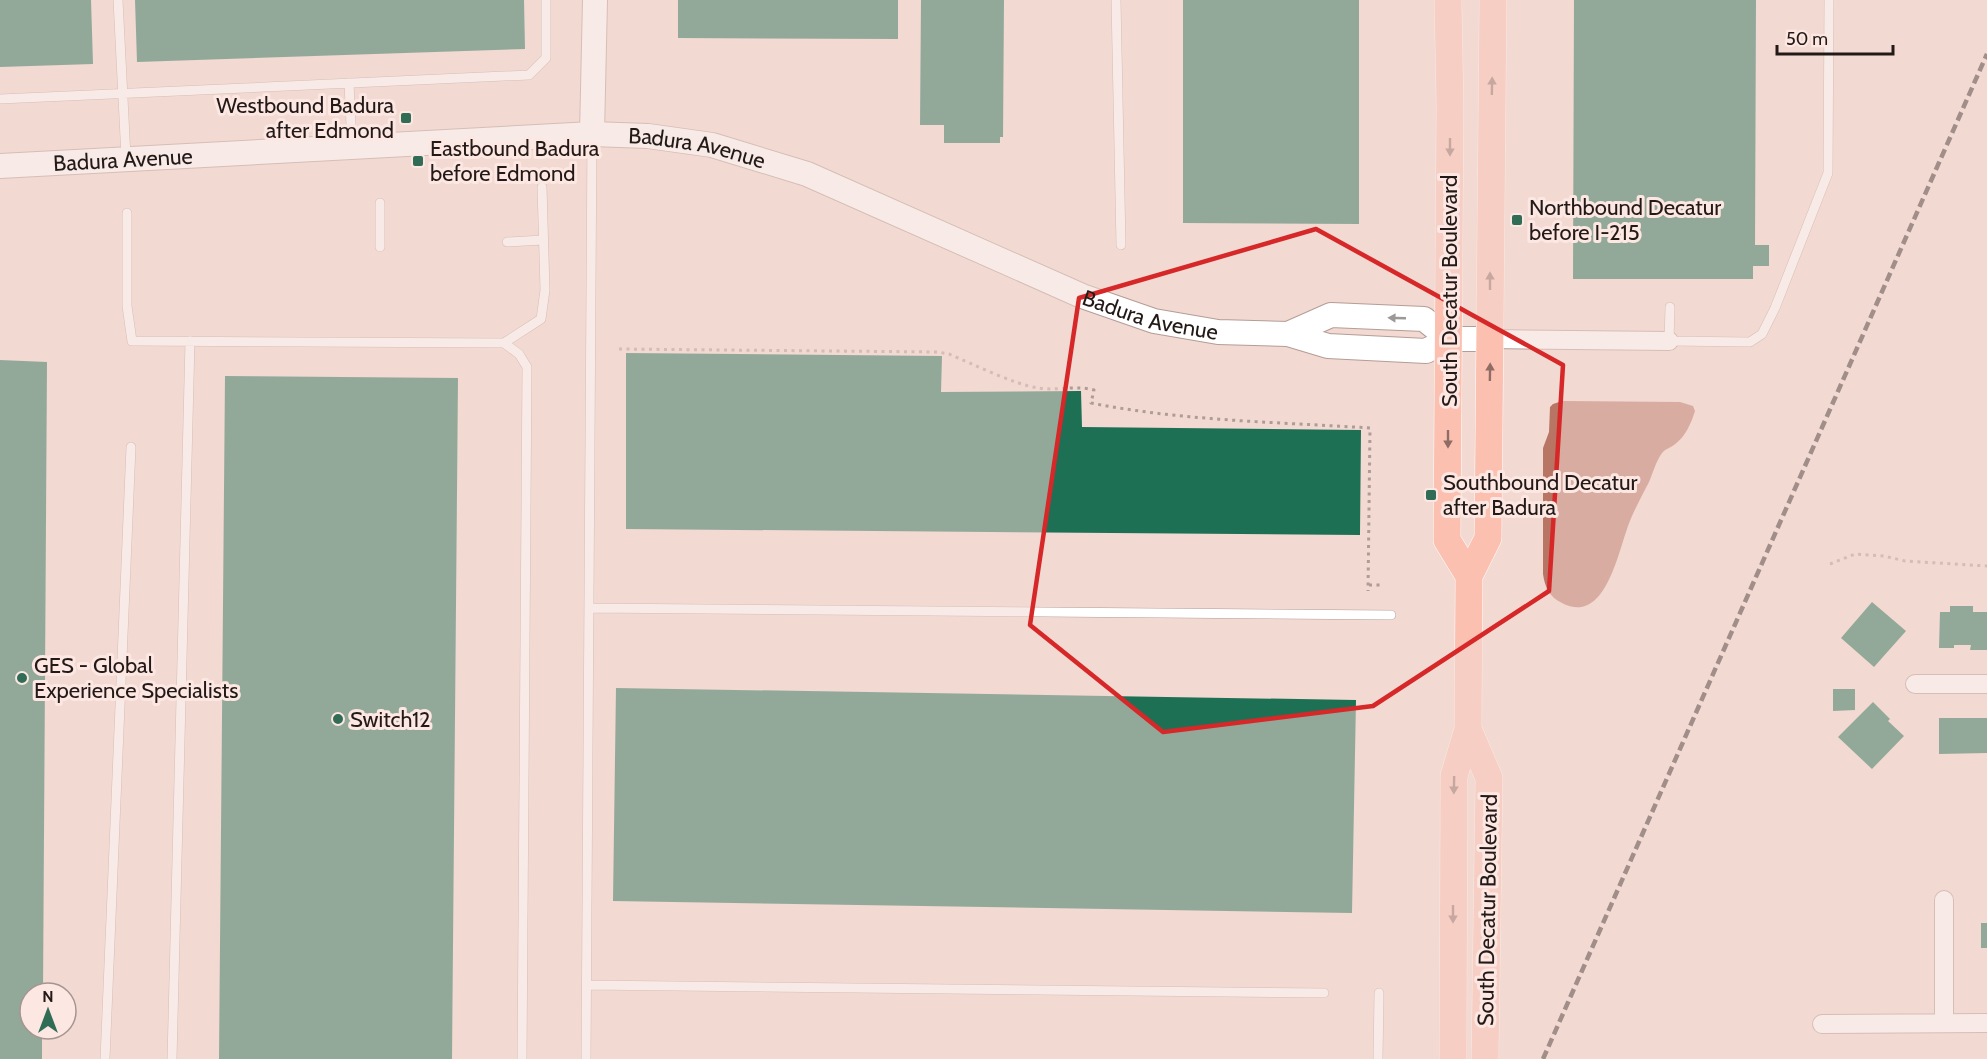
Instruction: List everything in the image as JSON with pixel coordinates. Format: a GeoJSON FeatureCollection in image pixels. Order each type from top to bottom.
{"type":"FeatureCollection","features":[{"type":"Feature","properties":{"kind":"main road"},"geometry":{"type":"LineString","coordinates":[[592,134],[595,0]]}},
{"type":"Feature","properties":{"kind":"main road","name":"South Decatur Boulevard"},"geometry":{"type":"LineString","coordinates":[[1448,0],[1450,106],[1447,540],[1469,576]]}},
{"type":"Feature","properties":{"kind":"main road","name":"South Decatur Boulevard"},"geometry":{"type":"LineString","coordinates":[[1453,1059],[1454,776],[1468,729],[1469,576],[1488,538],[1493,0]]}},
{"type":"Feature","properties":{"kind":"main road","name":"Badura Avenue"},"geometry":{"type":"LineString","coordinates":[[0,166],[592,134],[648,136],[712,145],[798,171],[1082,296],[1154,321],[1218,332],[1288,334],[1328,346],[1426,351],[1449,339],[1490,339]]}},
{"type":"Feature","properties":{"kind":"main road","name":"Badura Avenue"},"geometry":{"type":"LineString","coordinates":[[1288,334],[1331,315],[1424,319],[1449,339]]}},
{"type":"Feature","properties":{"kind":"main road","name":"South Decatur Boulevard"},"geometry":{"type":"LineString","coordinates":[[1468,729],[1489,778],[1485,1059]]}},
{"type":"Feature","properties":{"kind":"street","name":"Badura Avenue"},"geometry":{"type":"LineString","coordinates":[[1490,339],[1670,341]]}},
{"type":"Feature","properties":{"kind":"street"},"geometry":{"type":"LineString","coordinates":[[1915,684],[1987,684]]}},
{"type":"Feature","properties":{"kind":"street"},"geometry":{"type":"LineString","coordinates":[[1944,900],[1944,1023]]}},
{"type":"Feature","properties":{"kind":"street"},"geometry":{"type":"LineString","coordinates":[[1822,1024],[1987,1023]]}},
{"type":"Feature","properties":{"kind":"lane"},"geometry":{"type":"LineString","coordinates":[[118,0],[126,160]]}},
{"type":"Feature","properties":{"kind":"lane"},"geometry":{"type":"LineString","coordinates":[[0,99],[529,75],[546,58],[546,0]]}},
{"type":"Feature","properties":{"kind":"lane"},"geometry":{"type":"LineString","coordinates":[[1116,0],[1121,245]]}},
{"type":"Feature","properties":{"kind":"lane"},"geometry":{"type":"LineString","coordinates":[[1670,308],[1670,341],[1750,342],[1762,334],[1775,308],[1828,173],[1829,0]]}},
{"type":"Feature","properties":{"kind":"lane"},"geometry":{"type":"LineString","coordinates":[[349,83],[352,146]]}},
{"type":"Feature","properties":{"kind":"lane"},"geometry":{"type":"LineString","coordinates":[[586,1059],[592,134]]}},
{"type":"Feature","properties":{"kind":"lane"},"geometry":{"type":"LineString","coordinates":[[504,344],[541,319],[545,290],[542,187]]}},
{"type":"Feature","properties":{"kind":"lane"},"geometry":{"type":"LineString","coordinates":[[380,203],[380,247]]}},
{"type":"Feature","properties":{"kind":"lane"},"geometry":{"type":"LineString","coordinates":[[127,213],[127,306],[132,341],[504,344],[519,354],[527,367],[522,1059]]}},
{"type":"Feature","properties":{"kind":"lane"},"geometry":{"type":"LineString","coordinates":[[507,242],[543,240]]}},
{"type":"Feature","properties":{"kind":"lane"},"geometry":{"type":"LineString","coordinates":[[172,1059],[190,341]]}},
{"type":"Feature","properties":{"kind":"lane"},"geometry":{"type":"LineString","coordinates":[[105,1059],[131,447]]}},
{"type":"Feature","properties":{"kind":"lane"},"geometry":{"type":"LineString","coordinates":[[589,608],[1392,615]]}},
{"type":"Feature","properties":{"kind":"lane"},"geometry":{"type":"LineString","coordinates":[[586,985],[1324,993]]}},
{"type":"Feature","properties":{"kind":"lane"},"geometry":{"type":"LineString","coordinates":[[1378,1059],[1379,993]]}},
{"type":"Feature","properties":{"kind":"path"},"geometry":{"type":"LineString","coordinates":[[619,349],[938,352],[949,354],[1038,388],[1094,390],[1091,403],[1136,412],[1370,428],[1368,591]]}},
{"type":"Feature","properties":{"kind":"path"},"geometry":{"type":"LineString","coordinates":[[1830,564],[1854,554],[1884,556],[1905,561],[1987,566]]}},
{"type":"Feature","properties":{"kind":"path"},"geometry":{"type":"LineString","coordinates":[[1368,585],[1382,585]]}},
{"type":"Feature","properties":{"kind":"highlighted area"},"geometry":{"type":"Polygon","coordinates":[[[1316,229],[1563,365],[1549,591],[1373,706],[1163,732],[1030,625],[1079,298],[1316,229]]]}},
{"type":"Feature","properties":{"kind":"shaded area"},"geometry":{"type":"Polygon","coordinates":[[[1562,401],[1680,402],[1693,406],[1695,411],[1678,442],[1663,452],[1658,460],[1631,519],[1606,586],[1588,605],[1576,607],[1562,603],[1551,595],[1546,587],[1543,574],[1543,448],[1549,432],[1550,407],[1562,401]]]}},
{"type":"Feature","properties":{"kind":"building"},"geometry":{"type":"Polygon","coordinates":[[[0,0],[91,0],[93,64],[0,67],[0,0]]]}},
{"type":"Feature","properties":{"kind":"building"},"geometry":{"type":"Polygon","coordinates":[[[135,0],[524,0],[525,49],[137,62],[135,0]]]}},
{"type":"Feature","properties":{"kind":"building"},"geometry":{"type":"Polygon","coordinates":[[[678,0],[898,0],[898,39],[678,38],[678,0]]]}},
{"type":"Feature","properties":{"kind":"building"},"geometry":{"type":"Polygon","coordinates":[[[921,0],[1004,0],[1003,137],[1000,137],[1000,143],[944,143],[944,125],[920,125],[921,0]]]}},
{"type":"Feature","properties":{"kind":"building"},"geometry":{"type":"Polygon","coordinates":[[[1183,0],[1359,0],[1359,224],[1183,223],[1183,0]]]}},
{"type":"Feature","properties":{"kind":"building"},"geometry":{"type":"Polygon","coordinates":[[[1574,0],[1756,0],[1755,245],[1769,245],[1769,266],[1753,266],[1753,279],[1573,279],[1574,0]]]}},
{"type":"Feature","properties":{"kind":"building"},"geometry":{"type":"Polygon","coordinates":[[[626,353],[942,356],[941,392],[1081,391],[1082,427],[1361,430],[1360,535],[626,529],[626,353]]]}},
{"type":"Feature","properties":{"kind":"building","name":"GES - Global Experience Specialists"},"geometry":{"type":"Polygon","coordinates":[[[0,360],[47,362],[43,981],[18,981],[18,1041],[42,1041],[42,1059],[0,1059],[0,360]]]}},
{"type":"Feature","properties":{"kind":"building","name":"Switch12"},"geometry":{"type":"Polygon","coordinates":[[[225,376],[458,378],[452,1059],[219,1059],[225,376]]]}},
{"type":"Feature","properties":{"kind":"building"},"geometry":{"type":"Polygon","coordinates":[[[1872,602],[1906,631],[1874,667],[1841,638],[1872,602]]]}},
{"type":"Feature","properties":{"kind":"building"},"geometry":{"type":"Polygon","coordinates":[[[1950,606],[1973,606],[1973,612],[1987,612],[1987,650],[1970,650],[1971,645],[1939,648],[1940,612],[1950,612],[1950,606]]]}},
{"type":"Feature","properties":{"kind":"building"},"geometry":{"type":"Polygon","coordinates":[[[616,688],[1356,700],[1352,913],[613,901],[616,688]]]}},
{"type":"Feature","properties":{"kind":"building"},"geometry":{"type":"Polygon","coordinates":[[[1833,689],[1855,689],[1855,710],[1833,711],[1833,689]]]}},
{"type":"Feature","properties":{"kind":"building"},"geometry":{"type":"Polygon","coordinates":[[[1873,702],[1904,736],[1872,769],[1838,737],[1873,702]]]}},
{"type":"Feature","properties":{"kind":"building"},"geometry":{"type":"Polygon","coordinates":[[[1939,718],[1987,718],[1987,753],[1939,754],[1939,718]]]}},
{"type":"Feature","properties":{"kind":"building"},"geometry":{"type":"Polygon","coordinates":[[[1981,923],[1987,923],[1987,948],[1981,948],[1981,923]]]}},
{"type":"Feature","properties":{"kind":"railway"},"geometry":{"type":"LineString","coordinates":[[1543,1059],[1987,54]]}},
{"type":"Feature","properties":{"kind":"place","name":"Westbound Badura after Edmond"},"geometry":{"type":"Point","coordinates":[406,118]}},
{"type":"Feature","properties":{"kind":"place","name":"Eastbound Badura before Edmond"},"geometry":{"type":"Point","coordinates":[418,161]}},
{"type":"Feature","properties":{"kind":"place","name":"Northbound Decatur before I-215"},"geometry":{"type":"Point","coordinates":[1517,220]}},
{"type":"Feature","properties":{"kind":"place","name":"Southbound Decatur after Badura"},"geometry":{"type":"Point","coordinates":[1431,495]}},
{"type":"Feature","properties":{"kind":"place","name":"GES - Global Experience Specialists"},"geometry":{"type":"Point","coordinates":[22,678]}},
{"type":"Feature","properties":{"kind":"place","name":"Switch12"},"geometry":{"type":"Point","coordinates":[338,719]}}]}
